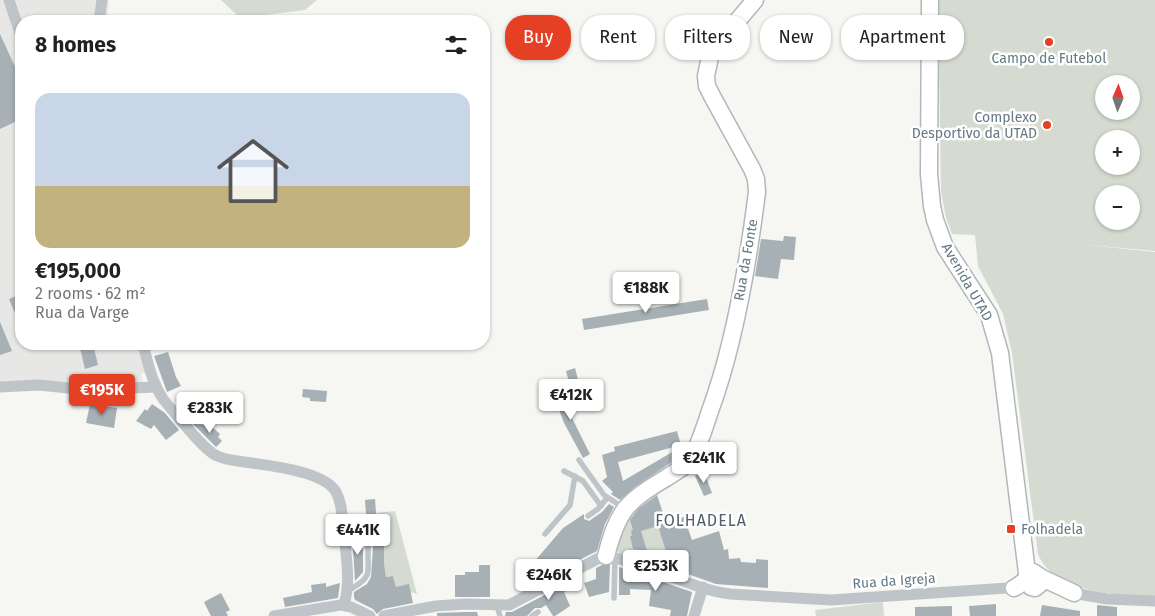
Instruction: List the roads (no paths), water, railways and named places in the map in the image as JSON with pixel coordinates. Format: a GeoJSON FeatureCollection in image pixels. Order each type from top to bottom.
{"type":"FeatureCollection","features":[{"type":"Feature","properties":{"kind":"street"},"geometry":{"type":"LineString","coordinates":[[9,0],[15,18]]}},
{"type":"Feature","properties":{"kind":"street"},"geometry":{"type":"LineString","coordinates":[[100,15],[102,0]]}},
{"type":"Feature","properties":{"kind":"street","name":"Rua da Fonte"},"geometry":{"type":"LineString","coordinates":[[624,508],[639,494],[680,469],[692,457],[724,370],[731,341],[757,192],[756,179],[752,169],[707,86],[707,65],[711,52],[755,0]]}},
{"type":"Feature","properties":{"kind":"street","name":"Avenida UTAD"},"geometry":{"type":"LineString","coordinates":[[930,0],[929,174],[932,206],[945,247],[981,302],[995,332],[1004,373],[1027,562],[1033,582]]}},
{"type":"Feature","properties":{"kind":"street"},"geometry":{"type":"LineString","coordinates":[[146,350],[155,387],[163,399],[215,455],[227,459],[290,470],[330,485],[336,490],[341,505],[348,591],[344,605]]}},
{"type":"Feature","properties":{"kind":"street"},"geometry":{"type":"LineString","coordinates":[[0,387],[43,385],[87,390],[155,387]]}},
{"type":"Feature","properties":{"kind":"street"},"geometry":{"type":"LineString","coordinates":[[384,616],[465,604],[497,613],[600,556],[610,557],[613,531],[624,508]]}},
{"type":"Feature","properties":{"kind":"street","name":"Rua da Igreja"},"geometry":{"type":"LineString","coordinates":[[610,557],[726,593],[776,597],[831,600],[1014,588]]}},
{"type":"Feature","properties":{"kind":"street"},"geometry":{"type":"LineString","coordinates":[[1014,588],[1033,582],[1106,599],[1155,601]]}},
{"type":"Feature","properties":{"kind":"street"},"geometry":{"type":"LineString","coordinates":[[694,616],[703,587]]}},
{"type":"Feature","properties":{"kind":"street"},"geometry":{"type":"LineString","coordinates":[[274,616],[344,605],[370,616]]}},
{"type":"Feature","properties":{"kind":"lane"},"geometry":{"type":"LineString","coordinates":[[579,460],[594,483],[607,498],[624,508]]}},
{"type":"Feature","properties":{"kind":"lane"},"geometry":{"type":"LineString","coordinates":[[564,471],[583,481],[601,506]]}},
{"type":"Feature","properties":{"kind":"lane"},"geometry":{"type":"LineString","coordinates":[[545,534],[570,505],[575,476]]}},
{"type":"Feature","properties":{"kind":"lane"},"geometry":{"type":"LineString","coordinates":[[588,516],[601,506],[607,498]]}},
{"type":"Feature","properties":{"kind":"lane"},"geometry":{"type":"LineString","coordinates":[[343,529],[359,530],[368,538],[367,576],[348,591]]}},
{"type":"Feature","properties":{"kind":"lane"},"geometry":{"type":"LineString","coordinates":[[610,557],[614,598]]}},
{"type":"Feature","properties":{"kind":"lane"},"geometry":{"type":"LineString","coordinates":[[532,616],[538,612]]}},
{"type":"Feature","properties":{"kind":"place","name":"Campo de Futebol"},"geometry":{"type":"Point","coordinates":[1049,42]}},
{"type":"Feature","properties":{"kind":"place","name":"Complexo Desportivo da UTAD"},"geometry":{"type":"Point","coordinates":[1047,125]}},
{"type":"Feature","properties":{"kind":"place","name":"Folhadela"},"geometry":{"type":"Point","coordinates":[1011,529]}},
{"type":"Feature","properties":{"kind":"district","name":"FOLHADELA"},"geometry":{"type":"Point","coordinates":[701,520]}}]}
